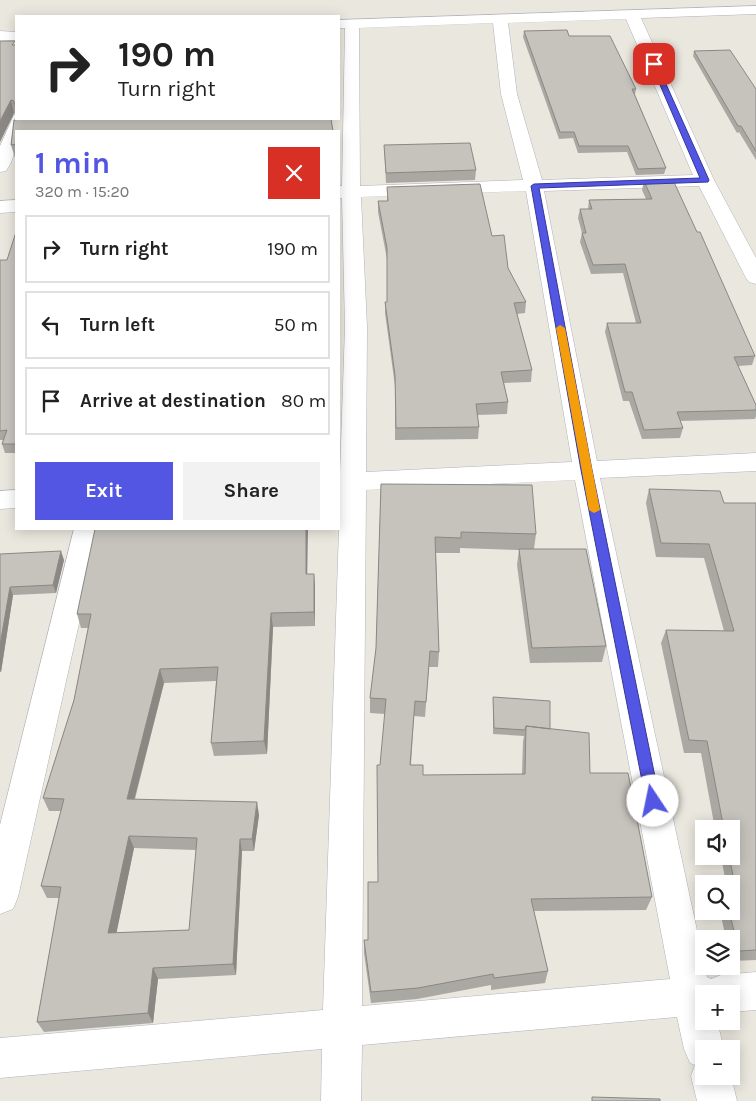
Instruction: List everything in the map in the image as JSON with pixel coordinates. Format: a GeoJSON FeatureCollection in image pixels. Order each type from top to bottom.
{"type":"FeatureCollection","features":[{"type":"Feature","properties":{"kind":"street"},"geometry":{"type":"LineString","coordinates":[[341,1101],[343,1028],[345,481],[356,327],[345,191],[345,24],[756,10]]}},
{"type":"Feature","properties":{"kind":"street"},"geometry":{"type":"LineString","coordinates":[[632,15],[705,180],[756,278]]}},
{"type":"Feature","properties":{"kind":"street"},"geometry":{"type":"LineString","coordinates":[[500,20],[510,94],[534,186],[586,470],[704,985]]}},
{"type":"Feature","properties":{"kind":"street"},"geometry":{"type":"LineString","coordinates":[[0,36],[15,36]]}},
{"type":"Feature","properties":{"kind":"street"},"geometry":{"type":"LineString","coordinates":[[0,167],[15,131]]}},
{"type":"Feature","properties":{"kind":"street"},"geometry":{"type":"LineString","coordinates":[[345,191],[705,180]]}},
{"type":"Feature","properties":{"kind":"street"},"geometry":{"type":"LineString","coordinates":[[0,207],[15,206]]}},
{"type":"Feature","properties":{"kind":"street"},"geometry":{"type":"LineString","coordinates":[[345,481],[756,462]]}},
{"type":"Feature","properties":{"kind":"street"},"geometry":{"type":"LineString","coordinates":[[0,500],[15,499]]}},
{"type":"Feature","properties":{"kind":"street"},"geometry":{"type":"LineString","coordinates":[[0,896],[87,530]]}},
{"type":"Feature","properties":{"kind":"street"},"geometry":{"type":"LineString","coordinates":[[740,992],[756,991]]}},
{"type":"Feature","properties":{"kind":"street"},"geometry":{"type":"LineString","coordinates":[[0,1058],[695,996]]}},
{"type":"Feature","properties":{"kind":"street"},"geometry":{"type":"LineString","coordinates":[[713,1085],[716,1101]]}},
{"type":"Feature","properties":{"kind":"building"},"geometry":{"type":"Polygon","coordinates":[[[567,30],[569,36],[610,36],[636,89],[632,89],[666,168],[638,169],[628,146],[579,146],[574,132],[560,132],[524,31],[567,30]]]}},
{"type":"Feature","properties":{"kind":"building"},"geometry":{"type":"Polygon","coordinates":[[[0,41],[15,41],[12,45],[15,45],[15,104],[11,100],[0,121],[0,41]]]}},
{"type":"Feature","properties":{"kind":"building"},"geometry":{"type":"Polygon","coordinates":[[[730,50],[756,89],[756,151],[741,126],[738,126],[694,51],[730,50]]]}},
{"type":"Feature","properties":{"kind":"building"},"geometry":{"type":"Polygon","coordinates":[[[14,120],[331,120],[333,130],[15,130],[15,144],[11,145],[14,120]]]}},
{"type":"Feature","properties":{"kind":"building"},"geometry":{"type":"Polygon","coordinates":[[[470,143],[476,170],[386,173],[384,145],[470,143]]]}},
{"type":"Feature","properties":{"kind":"building"},"geometry":{"type":"Polygon","coordinates":[[[673,180],[697,232],[700,232],[755,356],[734,357],[756,405],[756,410],[677,412],[683,428],[644,430],[632,392],[625,392],[607,323],[641,323],[625,264],[593,265],[582,233],[586,233],[580,209],[592,209],[589,200],[652,199],[644,181],[673,180]]]}},
{"type":"Feature","properties":{"kind":"building"},"geometry":{"type":"Polygon","coordinates":[[[480,184],[492,236],[504,235],[508,268],[526,302],[514,303],[532,370],[501,372],[508,402],[476,404],[479,427],[396,428],[395,375],[385,302],[387,302],[387,248],[378,201],[388,201],[387,187],[480,184]]]}},
{"type":"Feature","properties":{"kind":"building"},"geometry":{"type":"Polygon","coordinates":[[[15,235],[15,444],[2,444],[7,430],[0,431],[0,260],[7,260],[15,235]]]}},
{"type":"Feature","properties":{"kind":"building"},"geometry":{"type":"Polygon","coordinates":[[[381,484],[532,485],[536,534],[461,532],[461,538],[435,537],[439,652],[430,651],[426,702],[415,701],[410,765],[423,765],[423,775],[525,774],[526,726],[589,733],[590,773],[628,773],[652,897],[531,899],[548,971],[494,978],[493,974],[418,988],[371,992],[364,940],[368,940],[368,882],[378,882],[377,765],[380,765],[386,699],[370,698],[376,648],[381,484]]]}},
{"type":"Feature","properties":{"kind":"building"},"geometry":{"type":"Polygon","coordinates":[[[649,489],[720,491],[724,503],[756,503],[756,950],[740,951],[740,930],[734,930],[731,920],[740,920],[740,875],[733,875],[731,865],[740,865],[740,820],[722,820],[707,741],[689,740],[666,630],[734,631],[709,544],[661,543],[649,489]]]}},
{"type":"Feature","properties":{"kind":"building"},"geometry":{"type":"Polygon","coordinates":[[[95,530],[306,530],[306,574],[314,574],[314,612],[271,613],[264,741],[211,743],[218,667],[160,669],[127,799],[257,802],[252,839],[240,839],[233,964],[153,968],[148,1013],[37,1022],[61,887],[41,886],[64,799],[43,798],[74,700],[91,614],[77,614],[95,530]],[[129,836],[108,933],[189,930],[197,838],[129,836]]]}},
{"type":"Feature","properties":{"kind":"building"},"geometry":{"type":"Polygon","coordinates":[[[519,549],[586,549],[606,646],[532,648],[519,549]]]}},
{"type":"Feature","properties":{"kind":"building"},"geometry":{"type":"Polygon","coordinates":[[[61,551],[53,585],[10,587],[0,645],[0,554],[61,551]]]}},
{"type":"Feature","properties":{"kind":"building"},"geometry":{"type":"Polygon","coordinates":[[[493,697],[550,701],[550,729],[526,726],[525,730],[494,728],[493,697]]]}},
{"type":"Feature","properties":{"kind":"building"},"geometry":{"type":"Polygon","coordinates":[[[592,1097],[660,1099],[660,1101],[592,1101],[592,1097]]]}},
{"type":"Feature","properties":{"kind":"slow traffic"},"geometry":{"type":"LineString","coordinates":[[560,328],[594,510]]}},
{"type":"Feature","properties":{"kind":"route"},"geometry":{"type":"LineString","coordinates":[[653,801],[586,470],[534,186],[705,180],[654,64]]}}]}
